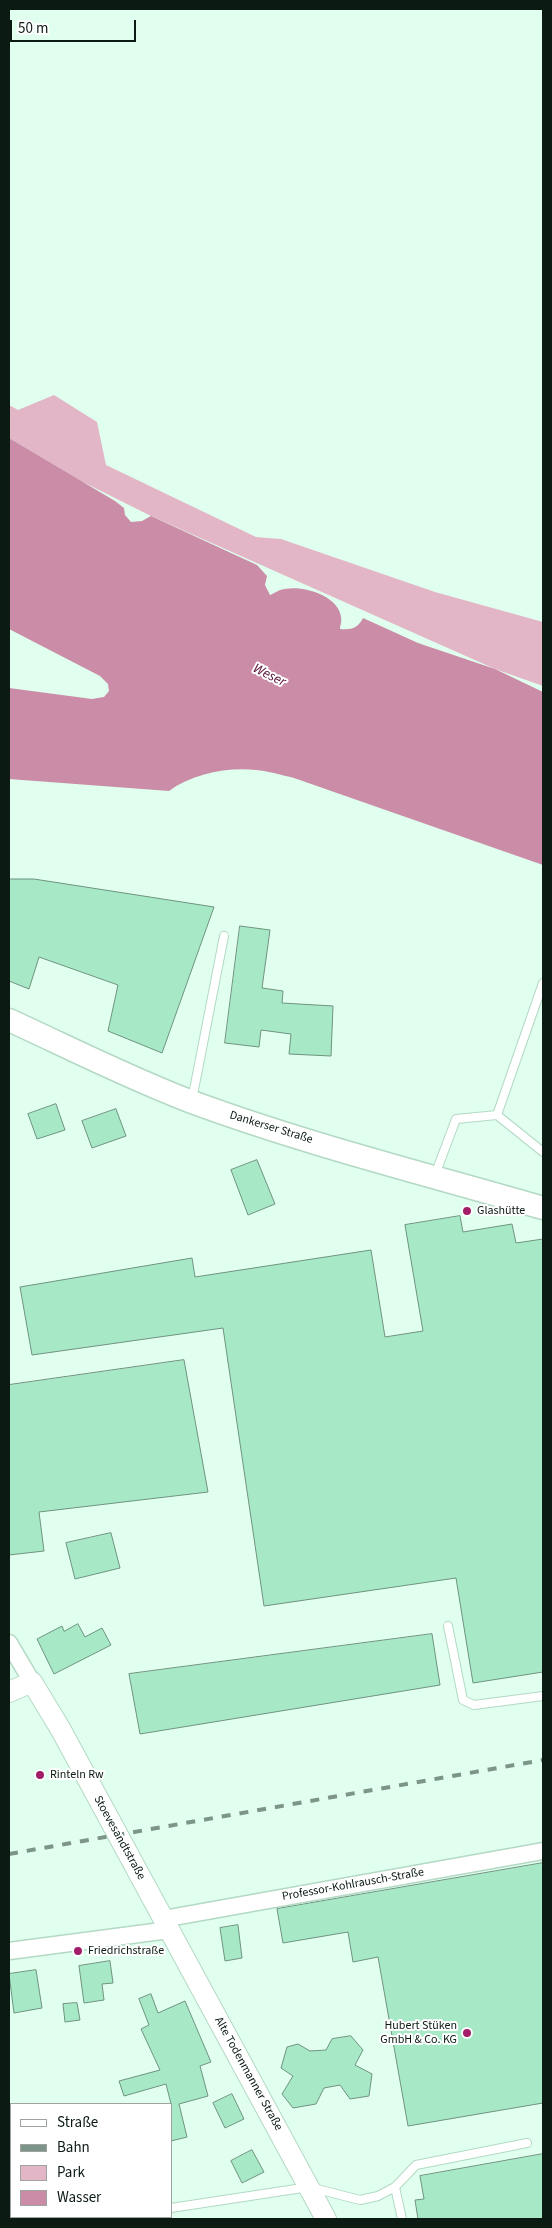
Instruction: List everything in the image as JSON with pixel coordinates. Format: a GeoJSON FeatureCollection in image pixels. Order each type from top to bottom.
{"type":"FeatureCollection","features":[{"type":"Feature","properties":{"kind":"main road","name":"Dankerser Straße"},"geometry":{"type":"LineString","coordinates":[[9,1020],[123,1074],[192,1102],[256,1124],[543,1208]]}},
{"type":"Feature","properties":{"kind":"street","name":"Stoevesandtstraße"},"geometry":{"type":"LineString","coordinates":[[9,1643],[166,1925]]}},
{"type":"Feature","properties":{"kind":"street"},"geometry":{"type":"LineString","coordinates":[[9,1692],[32,1682]]}},
{"type":"Feature","properties":{"kind":"street","name":"Professor-Kohlrausch-Straße"},"geometry":{"type":"LineString","coordinates":[[166,1925],[543,1850]]}},
{"type":"Feature","properties":{"kind":"street"},"geometry":{"type":"LineString","coordinates":[[9,1951],[166,1925]]}},
{"type":"Feature","properties":{"kind":"street","name":"Alte Todenmanner Straße"},"geometry":{"type":"LineString","coordinates":[[166,1925],[326,2219]]}},
{"type":"Feature","properties":{"kind":"lane"},"geometry":{"type":"LineString","coordinates":[[192,1102],[224,936]]}},
{"type":"Feature","properties":{"kind":"lane"},"geometry":{"type":"LineString","coordinates":[[496,1115],[543,983]]}},
{"type":"Feature","properties":{"kind":"lane"},"geometry":{"type":"LineString","coordinates":[[434,1177],[456,1119],[496,1115],[543,1152]]}},
{"type":"Feature","properties":{"kind":"lane"},"geometry":{"type":"LineString","coordinates":[[448,1626],[462,1700],[474,1705],[543,1696]]}},
{"type":"Feature","properties":{"kind":"lane"},"geometry":{"type":"LineString","coordinates":[[172,2208],[309,2187],[360,2200],[378,2196],[396,2187],[416,2165],[527,2143]]}},
{"type":"Feature","properties":{"kind":"lane"},"geometry":{"type":"LineString","coordinates":[[396,2187],[402,2219]]}},
{"type":"Feature","properties":{"kind":"green space"},"geometry":{"type":"Polygon","coordinates":[[[54,395],[97,422],[106,465],[256,537],[281,539],[435,592],[543,622],[543,686],[495,669],[151,516],[81,481],[9,438],[9,405],[18,410],[54,395]]]}},
{"type":"Feature","properties":{"kind":"water","name":"Weser"},"geometry":{"type":"Polygon","coordinates":[[[9,438],[115,501],[124,508],[125,515],[131,522],[142,521],[151,516],[257,565],[267,576],[265,585],[270,595],[292,588],[310,591],[327,598],[339,610],[341,619],[340,629],[354,628],[363,618],[418,643],[495,669],[543,692],[543,865],[294,778],[265,771],[245,769],[210,773],[188,780],[169,791],[9,779],[9,688],[92,699],[104,697],[109,691],[108,684],[100,676],[9,629],[9,438]]]}},
{"type":"Feature","properties":{"kind":"building"},"geometry":{"type":"Polygon","coordinates":[[[9,879],[34,879],[214,907],[162,1053],[108,1031],[118,985],[39,957],[29,989],[9,981],[9,879]]]}},
{"type":"Feature","properties":{"kind":"building"},"geometry":{"type":"Polygon","coordinates":[[[240,926],[270,930],[262,988],[283,991],[282,1003],[333,1006],[331,1056],[289,1054],[291,1034],[261,1030],[259,1047],[225,1043],[240,926]]]}},
{"type":"Feature","properties":{"kind":"building"},"geometry":{"type":"Polygon","coordinates":[[[56,1104],[65,1130],[37,1139],[28,1114],[56,1104]]]}},
{"type":"Feature","properties":{"kind":"building"},"geometry":{"type":"Polygon","coordinates":[[[116,1109],[126,1136],[92,1148],[82,1121],[116,1109]]]}},
{"type":"Feature","properties":{"kind":"building"},"geometry":{"type":"Polygon","coordinates":[[[257,1160],[275,1204],[248,1215],[231,1170],[257,1160]]]}},
{"type":"Feature","properties":{"kind":"building"},"geometry":{"type":"Polygon","coordinates":[[[460,1216],[463,1232],[512,1224],[516,1243],[543,1239],[543,1672],[473,1683],[456,1578],[264,1606],[223,1328],[32,1355],[20,1287],[192,1258],[195,1277],[371,1250],[385,1337],[423,1331],[405,1225],[460,1216]]]}},
{"type":"Feature","properties":{"kind":"building"},"geometry":{"type":"Polygon","coordinates":[[[184,1360],[208,1492],[39,1512],[44,1551],[9,1555],[9,1385],[184,1360]]]}},
{"type":"Feature","properties":{"kind":"building"},"geometry":{"type":"Polygon","coordinates":[[[111,1533],[120,1568],[75,1579],[66,1543],[111,1533]]]}},
{"type":"Feature","properties":{"kind":"building"},"geometry":{"type":"Polygon","coordinates":[[[78,1624],[85,1637],[102,1628],[111,1645],[54,1674],[37,1639],[62,1626],[64,1631],[78,1624]]]}},
{"type":"Feature","properties":{"kind":"building"},"geometry":{"type":"Polygon","coordinates":[[[432,1634],[440,1685],[140,1734],[129,1674],[432,1634]]]}},
{"type":"Feature","properties":{"kind":"building","name":"Hubert Stüken GmbH & Co. KG"},"geometry":{"type":"Polygon","coordinates":[[[543,1863],[543,2103],[408,2126],[378,1957],[353,1962],[348,1932],[283,1943],[277,1909],[543,1863]]]}},
{"type":"Feature","properties":{"kind":"building"},"geometry":{"type":"Polygon","coordinates":[[[238,1925],[242,1958],[225,1961],[220,1928],[238,1925]]]}},
{"type":"Feature","properties":{"kind":"building"},"geometry":{"type":"Polygon","coordinates":[[[110,1961],[113,1983],[102,1984],[104,2000],[84,2003],[79,1966],[110,1961]]]}},
{"type":"Feature","properties":{"kind":"building"},"geometry":{"type":"Polygon","coordinates":[[[36,1970],[42,2008],[14,2013],[9,1974],[36,1970]]]}},
{"type":"Feature","properties":{"kind":"building"},"geometry":{"type":"Polygon","coordinates":[[[151,1994],[158,2013],[185,2001],[211,2062],[200,2066],[208,2096],[179,2104],[187,2137],[172,2141],[172,2103],[166,2084],[124,2096],[119,2081],[160,2070],[141,2029],[149,2025],[139,1999],[151,1994]]]}},
{"type":"Feature","properties":{"kind":"building"},"geometry":{"type":"Polygon","coordinates":[[[77,2003],[80,2020],[65,2022],[63,2004],[77,2003]]]}},
{"type":"Feature","properties":{"kind":"building"},"geometry":{"type":"Polygon","coordinates":[[[351,2036],[363,2050],[355,2065],[372,2074],[369,2096],[350,2099],[340,2085],[324,2088],[316,2104],[293,2108],[282,2094],[293,2076],[281,2068],[287,2047],[298,2044],[310,2051],[326,2050],[332,2039],[351,2036]]]}},
{"type":"Feature","properties":{"kind":"building"},"geometry":{"type":"Polygon","coordinates":[[[232,2094],[244,2119],[225,2128],[213,2103],[232,2094]]]}},
{"type":"Feature","properties":{"kind":"building"},"geometry":{"type":"Polygon","coordinates":[[[252,2150],[264,2172],[242,2183],[231,2161],[252,2150]]]}},
{"type":"Feature","properties":{"kind":"building"},"geometry":{"type":"Polygon","coordinates":[[[543,2154],[543,2219],[418,2219],[415,2200],[424,2199],[420,2176],[543,2154]]]}},
{"type":"Feature","properties":{"kind":"railway"},"geometry":{"type":"LineString","coordinates":[[9,1854],[543,1760]]}},
{"type":"Feature","properties":{"kind":"place","name":"Glashütte"},"geometry":{"type":"Point","coordinates":[467,1211]}},
{"type":"Feature","properties":{"kind":"place","name":"Rinteln Rw"},"geometry":{"type":"Point","coordinates":[40,1775]}},
{"type":"Feature","properties":{"kind":"place","name":"Friedrichstraße"},"geometry":{"type":"Point","coordinates":[78,1951]}},
{"type":"Feature","properties":{"kind":"place","name":"Hubert Stüken GmbH & Co. KG"},"geometry":{"type":"Point","coordinates":[467,2033]}}]}
